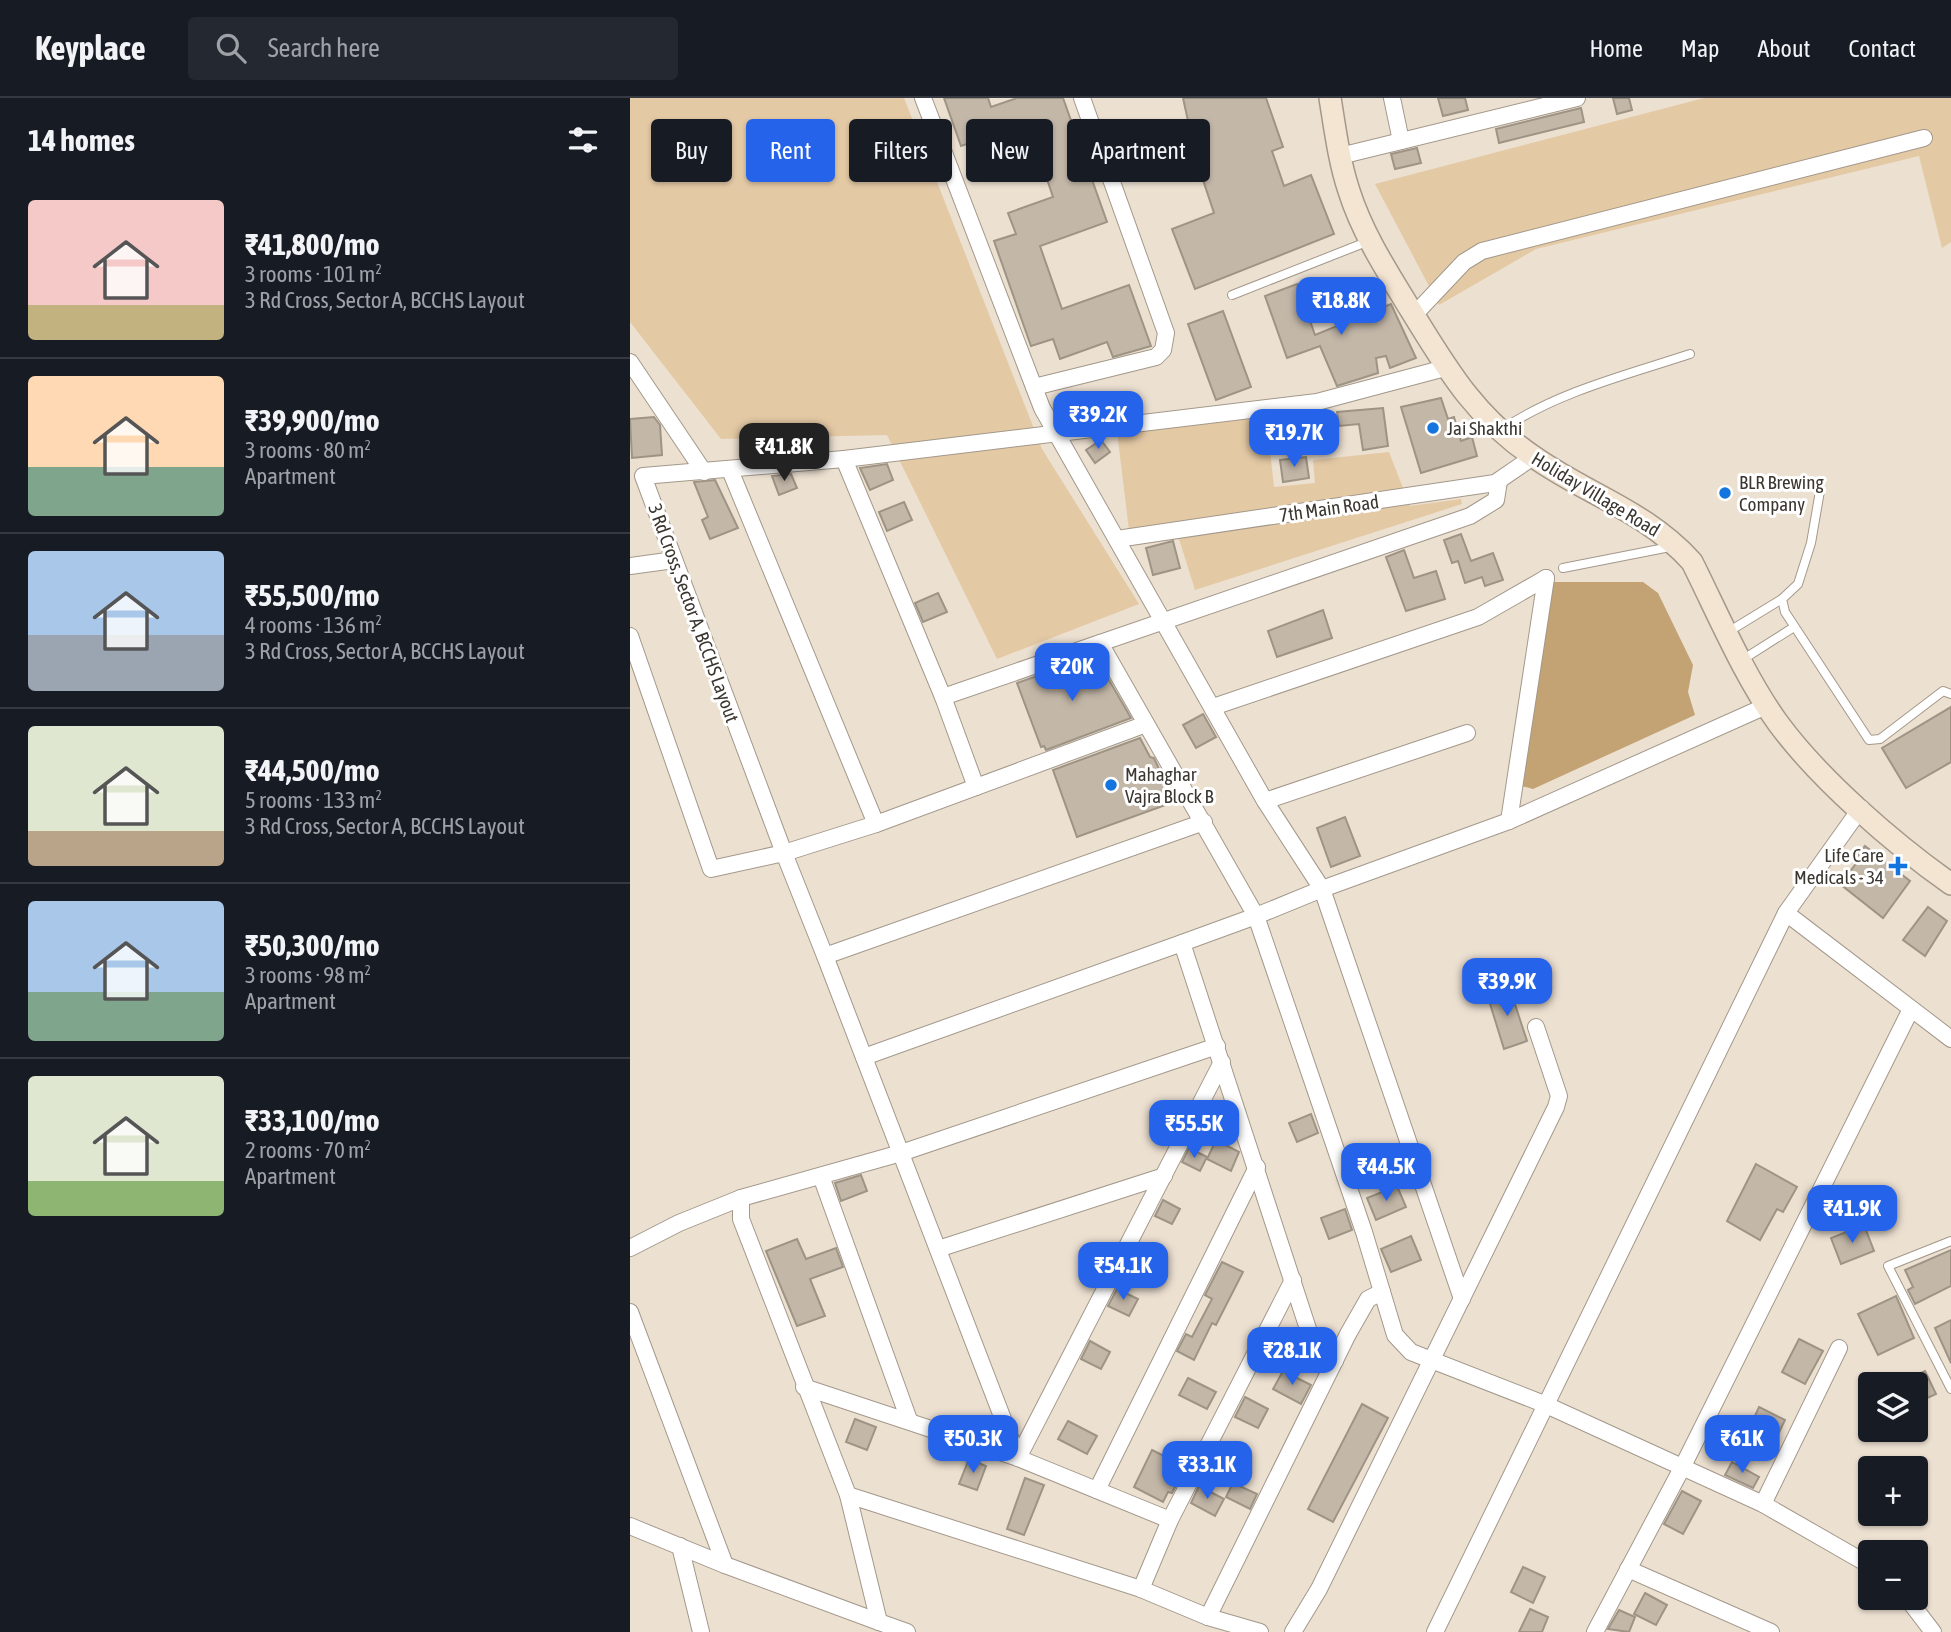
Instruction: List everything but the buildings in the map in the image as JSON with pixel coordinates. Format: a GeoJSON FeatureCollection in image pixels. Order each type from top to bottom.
{"type":"FeatureCollection","features":[{"type":"Feature","properties":{"kind":"street"},"geometry":{"type":"LineString","coordinates":[[923,98],[1034,387],[1057,434],[1265,801],[1322,889],[1462,1298]]}},
{"type":"Feature","properties":{"kind":"street"},"geometry":{"type":"LineString","coordinates":[[1034,387],[1156,357],[1163,350],[1166,333],[1082,98]]}},
{"type":"Feature","properties":{"kind":"street","name":"Holiday Village Road"},"geometry":{"type":"LineString","coordinates":[[1330,98],[1349,192],[1369,241],[1458,387],[1533,457],[1645,519],[1677,546],[1692,562],[1766,706],[1806,756],[1902,847],[1948,876]]}},
{"type":"Feature","properties":{"kind":"street"},"geometry":{"type":"LineString","coordinates":[[1392,98],[1401,141]]}},
{"type":"Feature","properties":{"kind":"street"},"geometry":{"type":"LineString","coordinates":[[1340,156],[1577,98]]}},
{"type":"Feature","properties":{"kind":"street"},"geometry":{"type":"LineString","coordinates":[[1414,315],[1464,262],[1482,251],[1924,138]]}},
{"type":"Feature","properties":{"kind":"street"},"geometry":{"type":"LineString","coordinates":[[630,362],[638,386],[704,472]]}},
{"type":"Feature","properties":{"kind":"street","name":"3 Rd Cross, Sector A, BCCHS Layout"},"geometry":{"type":"LineString","coordinates":[[1018,1458],[783,853],[674,560],[636,477],[844,458],[1317,402],[1445,368]]}},
{"type":"Feature","properties":{"kind":"street","name":"7th Main Road"},"geometry":{"type":"LineString","coordinates":[[1117,539],[1499,481],[1533,457]]}},
{"type":"Feature","properties":{"kind":"street"},"geometry":{"type":"LineString","coordinates":[[844,458],[943,697],[976,787]]}},
{"type":"Feature","properties":{"kind":"street"},"geometry":{"type":"LineString","coordinates":[[730,470],[876,824]]}},
{"type":"Feature","properties":{"kind":"street"},"geometry":{"type":"LineString","coordinates":[[943,697],[1470,516],[1496,500],[1499,481]]}},
{"type":"Feature","properties":{"kind":"street"},"geometry":{"type":"LineString","coordinates":[[630,566],[674,560]]}},
{"type":"Feature","properties":{"kind":"street"},"geometry":{"type":"LineString","coordinates":[[1213,708],[1478,617],[1546,578],[1509,821]]}},
{"type":"Feature","properties":{"kind":"street"},"geometry":{"type":"LineString","coordinates":[[630,636],[711,869],[783,853],[876,824],[1146,724]]}},
{"type":"Feature","properties":{"kind":"street"},"geometry":{"type":"LineString","coordinates":[[1100,643],[1255,916],[1395,1335],[1410,1352],[1544,1404],[1763,1504],[1858,1559]]}},
{"type":"Feature","properties":{"kind":"street"},"geometry":{"type":"LineString","coordinates":[[864,1057],[1182,943],[1509,821],[1766,706]]}},
{"type":"Feature","properties":{"kind":"street"},"geometry":{"type":"LineString","coordinates":[[1265,801],[1466,733]]}},
{"type":"Feature","properties":{"kind":"street"},"geometry":{"type":"LineString","coordinates":[[1435,1632],[1786,913],[1861,808]]}},
{"type":"Feature","properties":{"kind":"street"},"geometry":{"type":"LineString","coordinates":[[825,956],[1204,822]]}},
{"type":"Feature","properties":{"kind":"street"},"geometry":{"type":"LineString","coordinates":[[1786,913],[1951,1039]]}},
{"type":"Feature","properties":{"kind":"street"},"geometry":{"type":"LineString","coordinates":[[1182,943],[1311,1338],[1335,1361]]}},
{"type":"Feature","properties":{"kind":"street"},"geometry":{"type":"LineString","coordinates":[[1595,1632],[1682,1468],[1911,1009]]}},
{"type":"Feature","properties":{"kind":"street"},"geometry":{"type":"LineString","coordinates":[[1293,1632],[1318,1589],[1559,1096],[1536,1027]]}},
{"type":"Feature","properties":{"kind":"street"},"geometry":{"type":"LineString","coordinates":[[630,1248],[679,1223],[741,1198],[901,1153],[1217,1046]]}},
{"type":"Feature","properties":{"kind":"street"},"geometry":{"type":"LineString","coordinates":[[1018,1458],[1222,1062]]}},
{"type":"Feature","properties":{"kind":"street"},"geometry":{"type":"LineString","coordinates":[[1097,1490],[1257,1167]]}},
{"type":"Feature","properties":{"kind":"street"},"geometry":{"type":"LineString","coordinates":[[821,1176],[909,1420]]}},
{"type":"Feature","properties":{"kind":"street"},"geometry":{"type":"LineString","coordinates":[[938,1249],[1164,1176]]}},
{"type":"Feature","properties":{"kind":"street"},"geometry":{"type":"LineString","coordinates":[[741,1198],[741,1219],[848,1495],[879,1622]]}},
{"type":"Feature","properties":{"kind":"street"},"geometry":{"type":"LineString","coordinates":[[1141,1589],[1170,1520],[1293,1280]]}},
{"type":"Feature","properties":{"kind":"street"},"geometry":{"type":"LineString","coordinates":[[1208,1617],[1368,1299],[1382,1292]]}},
{"type":"Feature","properties":{"kind":"street"},"geometry":{"type":"LineString","coordinates":[[630,1312],[724,1565]]}},
{"type":"Feature","properties":{"kind":"street"},"geometry":{"type":"LineString","coordinates":[[1763,1504],[1839,1348]]}},
{"type":"Feature","properties":{"kind":"street"},"geometry":{"type":"LineString","coordinates":[[804,1387],[1018,1458],[1170,1520]]}},
{"type":"Feature","properties":{"kind":"street"},"geometry":{"type":"LineString","coordinates":[[848,1495],[1141,1589],[1208,1617],[1260,1632]]}},
{"type":"Feature","properties":{"kind":"street"},"geometry":{"type":"LineString","coordinates":[[630,1526],[724,1565],[907,1632]]}},
{"type":"Feature","properties":{"kind":"street"},"geometry":{"type":"LineString","coordinates":[[680,1546],[701,1632]]}},
{"type":"Feature","properties":{"kind":"street"},"geometry":{"type":"LineString","coordinates":[[1628,1569],[1771,1632]]}},
{"type":"Feature","properties":{"kind":"street"},"geometry":{"type":"LineString","coordinates":[[1916,1610],[1933,1632]]}},
{"type":"Feature","properties":{"kind":"lane"},"geometry":{"type":"LineString","coordinates":[[1232,295],[1369,241]]}},
{"type":"Feature","properties":{"kind":"lane"},"geometry":{"type":"LineString","coordinates":[[1501,430],[1519,418],[1580,390],[1690,354]]}},
{"type":"Feature","properties":{"kind":"lane"},"geometry":{"type":"LineString","coordinates":[[1728,632],[1782,599],[1798,584],[1811,542],[1820,491]]}},
{"type":"Feature","properties":{"kind":"lane"},"geometry":{"type":"LineString","coordinates":[[1563,568],[1677,546]]}},
{"type":"Feature","properties":{"kind":"lane"},"geometry":{"type":"LineString","coordinates":[[1782,599],[1794,627],[1869,740],[1880,739],[1943,691],[1951,694]]}},
{"type":"Feature","properties":{"kind":"lane"},"geometry":{"type":"LineString","coordinates":[[1742,660],[1794,627]]}},
{"type":"Feature","properties":{"kind":"lane"},"geometry":{"type":"LineString","coordinates":[[1951,1241],[1888,1266],[1951,1389]]}},
{"type":"Feature","properties":{"kind":"shaded area"},"geometry":{"type":"Polygon","coordinates":[[[630,98],[904,98],[912,119],[849,119],[849,182],[937,182],[1042,449],[1139,604],[997,659],[887,435],[721,439],[630,322],[630,98]]]}},
{"type":"Feature","properties":{"kind":"shaded area"},"geometry":{"type":"Polygon","coordinates":[[[1704,98],[1951,98],[1951,242],[1942,248],[1919,156],[1536,249],[1439,305],[1375,184],[1704,98]]]}},
{"type":"Feature","properties":{"kind":"shaded area"},"geometry":{"type":"Polygon","coordinates":[[[1266,415],[1274,487],[1315,483],[1313,460],[1389,452],[1410,506],[1461,499],[1462,504],[1195,590],[1174,523],[1129,530],[1117,432],[1266,415]]]}},
{"type":"Feature","properties":{"kind":"shaded area"},"geometry":{"type":"Polygon","coordinates":[[[1551,582],[1643,582],[1658,593],[1693,665],[1688,692],[1695,715],[1533,789],[1518,785],[1551,582]]]}},
{"type":"Feature","properties":{"kind":"place","name":"Jai Shakthi"},"geometry":{"type":"Point","coordinates":[1433,428]}},
{"type":"Feature","properties":{"kind":"place","name":"BLR Brewing Company"},"geometry":{"type":"Point","coordinates":[1725,493]}},
{"type":"Feature","properties":{"kind":"place","name":"Mahaghar Vajra Block B"},"geometry":{"type":"Point","coordinates":[1111,785]}},
{"type":"Feature","properties":{"kind":"place","name":"Life Care Medicals - 34"},"geometry":{"type":"Point","coordinates":[1898,866]}}]}
